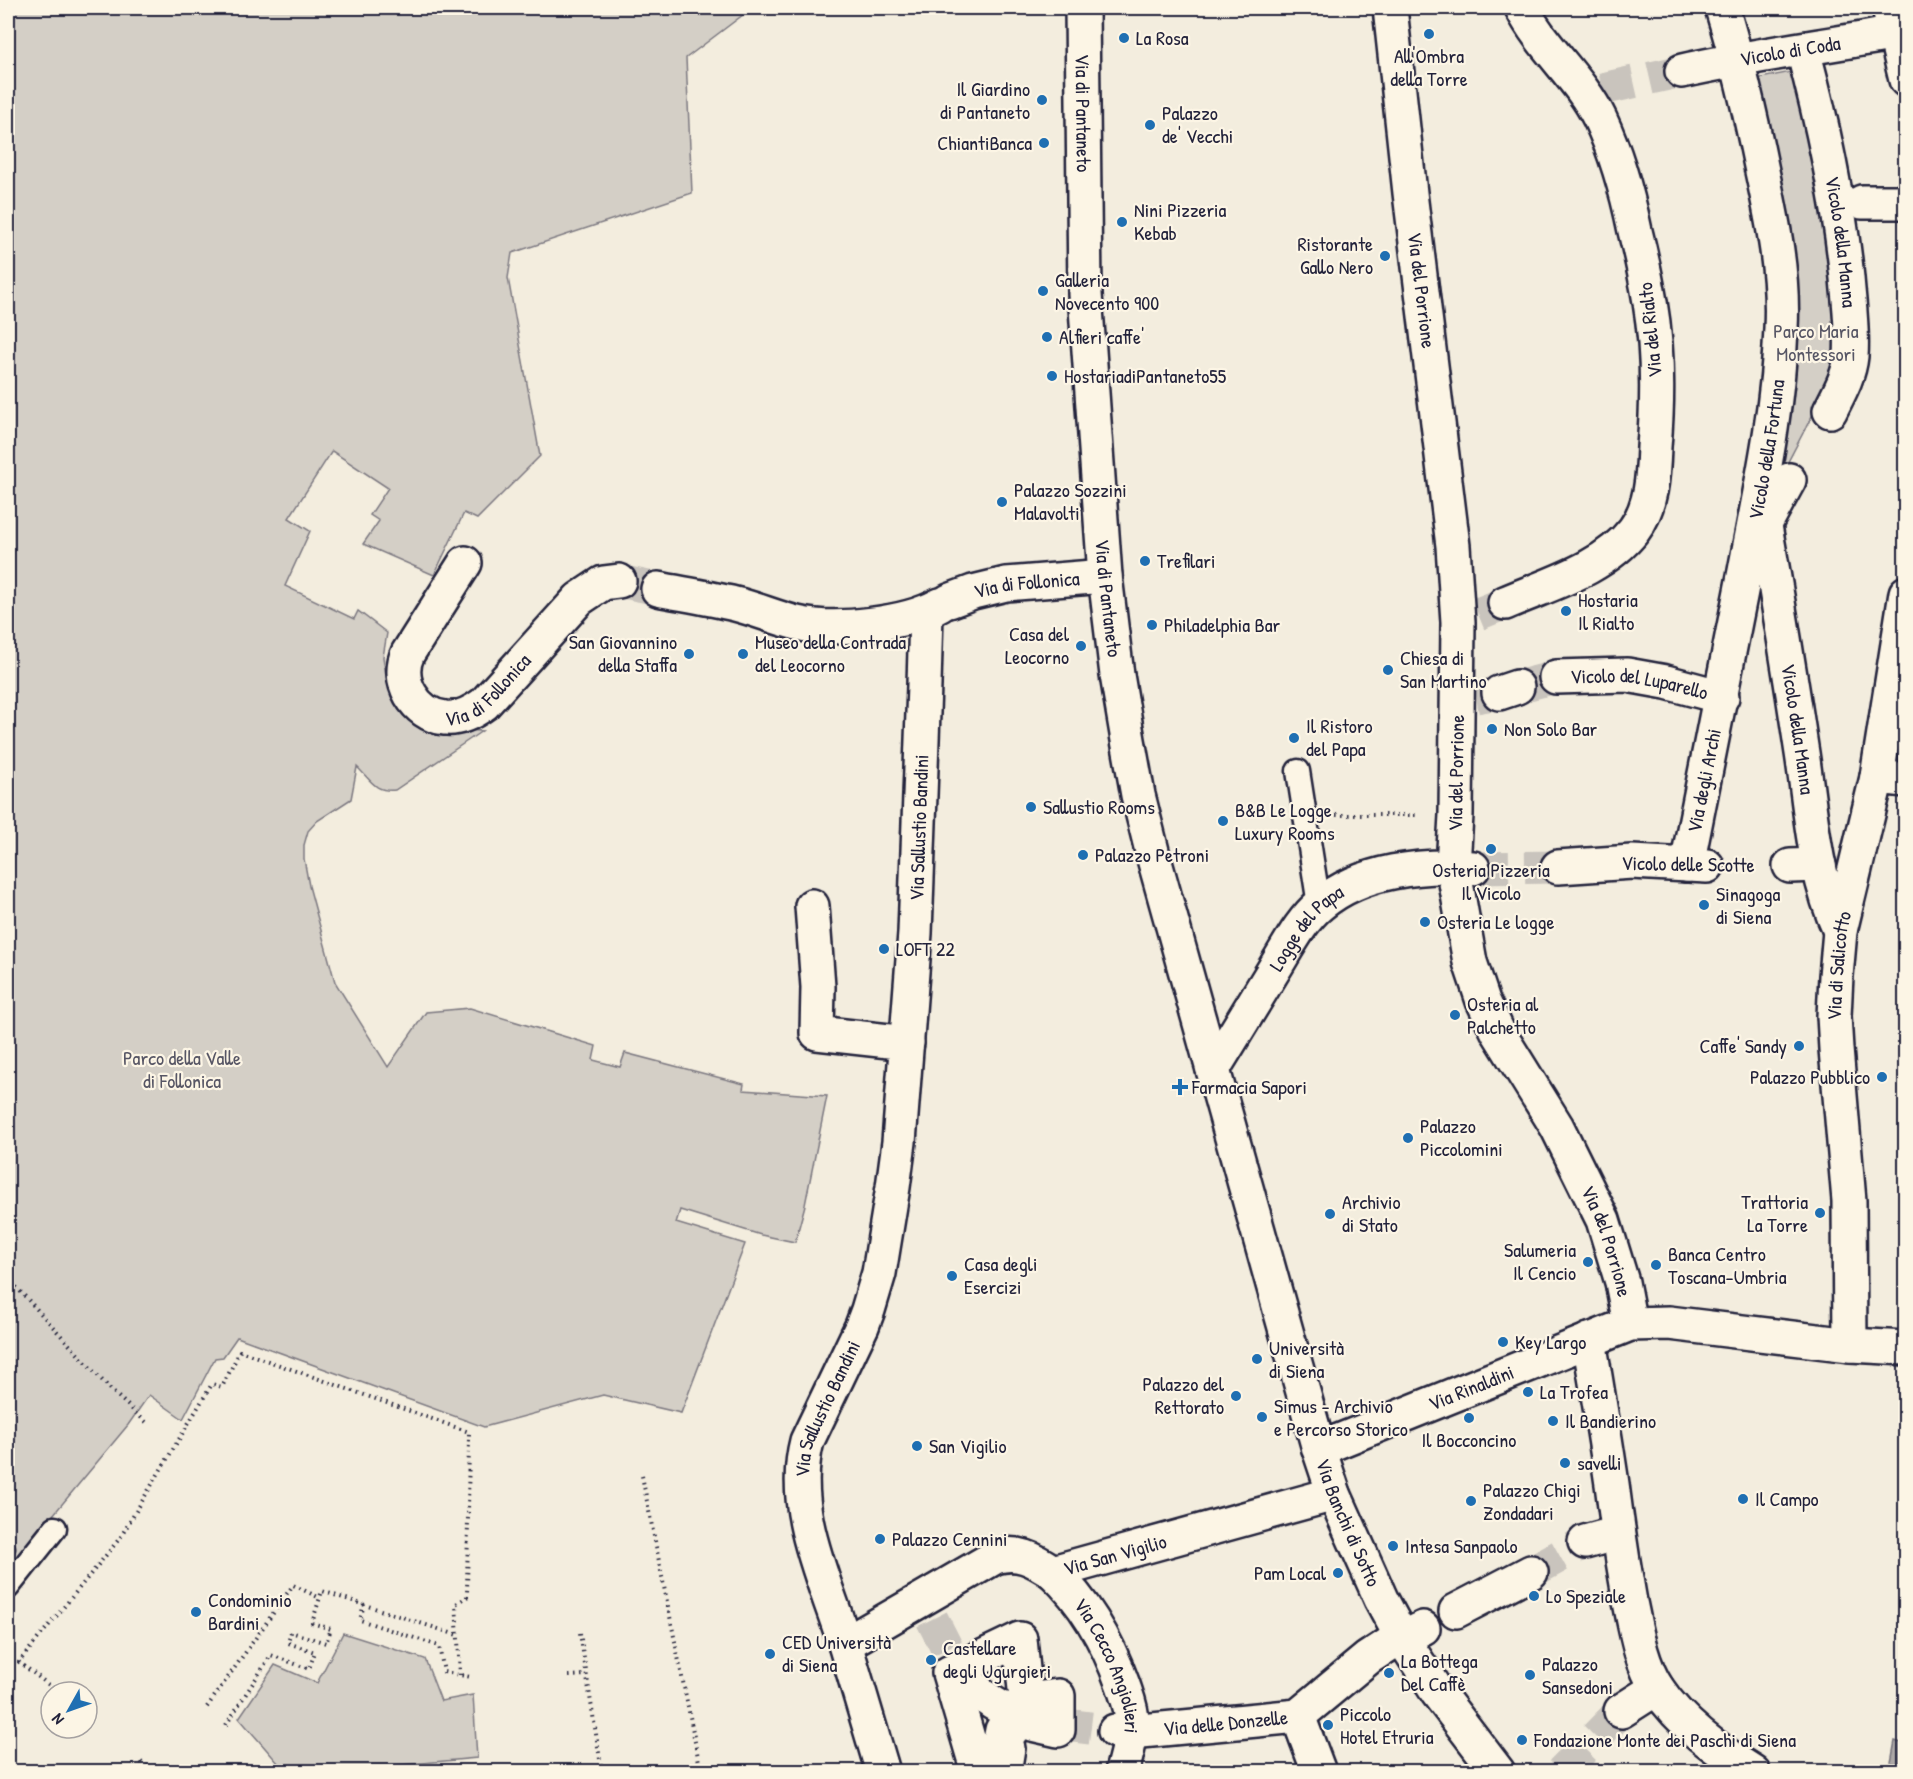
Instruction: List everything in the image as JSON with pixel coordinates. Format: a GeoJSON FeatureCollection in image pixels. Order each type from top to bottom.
{"type":"FeatureCollection","features":[{"type":"Feature","properties":{"kind":"street","name":"Via di Pantaneto"},"geometry":{"type":"LineString","coordinates":[[1082,8],[1085,294],[1105,576],[1117,675],[1138,795],[1213,1069]]}},
{"type":"Feature","properties":{"kind":"street","name":"Via del Porrione"},"geometry":{"type":"LineString","coordinates":[[1390,8],[1453,546],[1480,613],[1488,694],[1465,867],[1470,962],[1483,1001],[1503,1041],[1557,1127],[1590,1192],[1622,1282],[1630,1324]]}},
{"type":"Feature","properties":{"kind":"street","name":"Via del Rialto"},"geometry":{"type":"LineString","coordinates":[[1480,613],[1593,564],[1622,543],[1643,516],[1652,483],[1656,408],[1651,304],[1624,180],[1599,117],[1594,92],[1533,26],[1522,8]]}},
{"type":"Feature","properties":{"kind":"street","name":"Vicolo della Fortuna"},"geometry":{"type":"LineString","coordinates":[[1722,8],[1737,59],[1772,219],[1780,275],[1781,327],[1762,509],[1722,697]]}},
{"type":"Feature","properties":{"kind":"street","name":"Vicolo di Coda"},"geometry":{"type":"LineString","coordinates":[[1682,71],[1737,59],[1803,50],[1893,20]]}},
{"type":"Feature","properties":{"kind":"street"},"geometry":{"type":"LineString","coordinates":[[1893,20],[1905,80]]}},
{"type":"Feature","properties":{"kind":"street","name":"Vicolo della Manna"},"geometry":{"type":"LineString","coordinates":[[1803,50],[1834,183],[1841,224],[1850,316],[1851,356],[1847,376],[1830,411]]}},
{"type":"Feature","properties":{"kind":"street"},"geometry":{"type":"LineString","coordinates":[[1862,202],[1905,202]]}},
{"type":"Feature","properties":{"kind":"street"},"geometry":{"type":"LineString","coordinates":[[1762,509],[1789,480]]}},
{"type":"Feature","properties":{"kind":"street","name":"Vicolo della Manna"},"geometry":{"type":"LineString","coordinates":[[1762,509],[1795,707],[1805,866],[1828,903],[1839,931]]}},
{"type":"Feature","properties":{"kind":"street","name":"Via di Follonica"},"geometry":{"type":"LineString","coordinates":[[465,563],[408,653],[403,668],[405,684],[413,698],[433,715],[447,719],[465,716],[484,704],[579,599],[603,583],[619,580]]}},
{"type":"Feature","properties":{"kind":"street","name":"Via di Follonica"},"geometry":{"type":"LineString","coordinates":[[658,589],[734,604],[808,625],[854,626],[938,607],[973,592],[1006,584],[1105,576]]}},
{"type":"Feature","properties":{"kind":"street","name":"Via di Salicotto"},"geometry":{"type":"LineString","coordinates":[[1850,1345],[1849,1201],[1834,1016],[1839,931],[1891,778],[1905,594]]}},
{"type":"Feature","properties":{"kind":"street","name":"Via Sallustio Bandini"},"geometry":{"type":"LineString","coordinates":[[883,1772],[807,1526],[802,1499],[802,1459],[807,1441],[862,1326],[874,1293],[893,1187],[907,1043],[938,607]]}},
{"type":"Feature","properties":{"kind":"street","name":"Vicolo del Luparello"},"geometry":{"type":"LineString","coordinates":[[1556,677],[1627,675],[1666,682],[1722,697]]}},
{"type":"Feature","properties":{"kind":"street","name":"Via degli Archi"},"geometry":{"type":"LineString","coordinates":[[1697,866],[1722,697]]}},
{"type":"Feature","properties":{"kind":"street","name":"Vicolo delle Scotte"},"geometry":{"type":"LineString","coordinates":[[1558,867],[1632,862],[1697,866]]}},
{"type":"Feature","properties":{"kind":"street","name":"Logge del Papa"},"geometry":{"type":"LineString","coordinates":[[1213,1069],[1298,930],[1319,905],[1336,893],[1377,876],[1403,871],[1465,867]]}},
{"type":"Feature","properties":{"kind":"street"},"geometry":{"type":"LineString","coordinates":[[812,906],[818,987],[817,1033],[907,1043]]}},
{"type":"Feature","properties":{"kind":"street","name":"Via Banchi di Sotto"},"geometry":{"type":"LineString","coordinates":[[1213,1069],[1334,1494],[1376,1588],[1412,1633],[1437,1692],[1498,1772]]}},
{"type":"Feature","properties":{"kind":"street"},"geometry":{"type":"LineString","coordinates":[[1753,1772],[1696,1733],[1657,1688],[1648,1670],[1635,1626],[1618,1533],[1589,1340],[1630,1324],[1669,1323],[1850,1345],[1905,1348]]}},
{"type":"Feature","properties":{"kind":"street","name":"Via Rinaldini"},"geometry":{"type":"LineString","coordinates":[[1320,1449],[1589,1340]]}},
{"type":"Feature","properties":{"kind":"street","name":"Via San Vigilio"},"geometry":{"type":"LineString","coordinates":[[845,1644],[927,1610],[977,1566],[995,1557],[1017,1554],[1028,1557],[1053,1572],[1334,1494]]}},
{"type":"Feature","properties":{"kind":"street"},"geometry":{"type":"LineString","coordinates":[[1585,1542],[1618,1533]]}},
{"type":"Feature","properties":{"kind":"street","name":"Via Cecco Angiolieri"},"geometry":{"type":"LineString","coordinates":[[1053,1572],[1065,1583],[1094,1622],[1120,1677],[1131,1709],[1123,1731],[1122,1772]]}},
{"type":"Feature","properties":{"kind":"street"},"geometry":{"type":"LineString","coordinates":[[1456,1611],[1531,1572]]}},
{"type":"Feature","properties":{"kind":"street","name":"Via delle Donzelle"},"geometry":{"type":"LineString","coordinates":[[1123,1731],[1298,1716],[1356,1666],[1412,1633]]}},
{"type":"Feature","properties":{"kind":"street"},"geometry":{"type":"LineString","coordinates":[[978,1772],[949,1673],[1020,1639],[1026,1700],[1058,1696],[1058,1730],[1014,1720],[1011,1731],[1002,1730],[999,1746],[1008,1748],[1004,1772]]}},
{"type":"Feature","properties":{"kind":"street"},"geometry":{"type":"LineString","coordinates":[[958,1670],[977,1692],[995,1705],[1028,1718],[1058,1724]]}},
{"type":"Feature","properties":{"kind":"street"},"geometry":{"type":"LineString","coordinates":[[1622,1711],[1657,1688]]}},
{"type":"Feature","properties":{"kind":"street"},"geometry":{"type":"LineString","coordinates":[[1298,1716],[1319,1772]]}},
{"type":"Feature","properties":{"kind":"lane"},"geometry":{"type":"LineString","coordinates":[[1298,771],[1319,905]]}},
{"type":"Feature","properties":{"kind":"lane"},"geometry":{"type":"LineString","coordinates":[[8,1587],[55,1528]]}},
{"type":"Feature","properties":{"kind":"path"},"geometry":{"type":"LineString","coordinates":[[1332,815],[1414,815]]}},
{"type":"Feature","properties":{"kind":"path"},"geometry":{"type":"LineString","coordinates":[[8,1278],[112,1391],[146,1422]]}},
{"type":"Feature","properties":{"kind":"path"},"geometry":{"type":"LineString","coordinates":[[42,1680],[19,1662],[120,1538],[212,1384],[222,1387],[240,1351],[469,1432],[467,1597],[456,1604],[460,1675]]}},
{"type":"Feature","properties":{"kind":"path"},"geometry":{"type":"LineString","coordinates":[[642,1476],[701,1772]]}},
{"type":"Feature","properties":{"kind":"path"},"geometry":{"type":"LineString","coordinates":[[207,1707],[293,1585],[320,1598]]}},
{"type":"Feature","properties":{"kind":"path"},"geometry":{"type":"LineString","coordinates":[[226,1725],[271,1655],[309,1670],[315,1652],[288,1642],[291,1632],[326,1643],[331,1629],[312,1623],[322,1592],[457,1635]]}},
{"type":"Feature","properties":{"kind":"path"},"geometry":{"type":"LineString","coordinates":[[363,1604],[360,1620],[439,1646],[444,1672],[471,1677]]}},
{"type":"Feature","properties":{"kind":"path"},"geometry":{"type":"LineString","coordinates":[[580,1633],[602,1771]]}},
{"type":"Feature","properties":{"kind":"path"},"geometry":{"type":"LineString","coordinates":[[569,1676],[587,1675]]}},
{"type":"Feature","properties":{"kind":"path"},"geometry":{"type":"LineString","coordinates":[[141,1761],[150,1769]]}},
{"type":"Feature","properties":{"kind":"green space","name":"Parco della Valle di Follonica"},"geometry":{"type":"Polygon","coordinates":[[[8,8],[752,8],[686,58],[692,193],[512,253],[508,278],[540,456],[477,519],[464,513],[434,575],[363,544],[379,521],[370,515],[388,488],[332,451],[289,518],[310,531],[285,586],[354,619],[358,611],[387,633],[383,657],[387,681],[398,704],[444,729],[482,731],[395,790],[377,787],[357,767],[351,799],[317,821],[308,831],[304,845],[309,886],[335,982],[388,1067],[426,1012],[470,1008],[596,1046],[593,1060],[620,1067],[625,1053],[744,1084],[743,1090],[827,1096],[805,1205],[795,1242],[761,1235],[680,1210],[676,1223],[745,1244],[681,1413],[603,1395],[484,1427],[237,1337],[223,1357],[215,1358],[183,1419],[149,1395],[128,1425],[8,1569],[8,8]]]}},
{"type":"Feature","properties":{"kind":"green space","name":"Parco Maria Montessori"},"geometry":{"type":"Polygon","coordinates":[[[1796,71],[1809,111],[1841,341],[1837,368],[1780,477],[1756,79],[1796,71]]]}},
{"type":"Feature","properties":{"kind":"green space"},"geometry":{"type":"Polygon","coordinates":[[[343,1633],[425,1659],[441,1701],[473,1695],[477,1758],[401,1765],[367,1771],[285,1771],[239,1718],[275,1665],[317,1683],[343,1633]]]}},
{"type":"Feature","properties":{"kind":"shaded area"},"geometry":{"type":"Polygon","coordinates":[[[1895,1741],[1905,1744],[1905,1771],[1890,1768],[1895,1741]]]}},
{"type":"Feature","properties":{"kind":"waterway"},"geometry":{"type":"LineString","coordinates":[[8,1541],[11,1548]]}},
{"type":"Feature","properties":{"kind":"tunnel"},"geometry":{"type":"LineString","coordinates":[[1602,89],[1682,71]]}},
{"type":"Feature","properties":{"kind":"tunnel"},"geometry":{"type":"LineString","coordinates":[[619,581],[658,589]]}},
{"type":"Feature","properties":{"kind":"tunnel"},"geometry":{"type":"LineString","coordinates":[[1478,614],[1505,603]]}},
{"type":"Feature","properties":{"kind":"tunnel"},"geometry":{"type":"LineString","coordinates":[[1517,687],[1556,677]]}},
{"type":"Feature","properties":{"kind":"tunnel"},"geometry":{"type":"LineString","coordinates":[[1476,697],[1499,693]]}},
{"type":"Feature","properties":{"kind":"tunnel"},"geometry":{"type":"LineString","coordinates":[[1476,868],[1558,867]]}},
{"type":"Feature","properties":{"kind":"tunnel"},"geometry":{"type":"LineString","coordinates":[[1531,1572],[1585,1542]]}},
{"type":"Feature","properties":{"kind":"tunnel"},"geometry":{"type":"LineString","coordinates":[[932,1619],[958,1670]]}},
{"type":"Feature","properties":{"kind":"tunnel"},"geometry":{"type":"LineString","coordinates":[[1561,1772],[1621,1711]]}},
{"type":"Feature","properties":{"kind":"tunnel"},"geometry":{"type":"LineString","coordinates":[[1058,1724],[1115,1731]]}},
{"type":"Feature","properties":{"kind":"place","name":"All'Ombra della Torre"},"geometry":{"type":"Point","coordinates":[1429,34]}},
{"type":"Feature","properties":{"kind":"place","name":"La Rosa"},"geometry":{"type":"Point","coordinates":[1124,38]}},
{"type":"Feature","properties":{"kind":"place","name":"Il Giardino di Pantaneto"},"geometry":{"type":"Point","coordinates":[1042,100]}},
{"type":"Feature","properties":{"kind":"place","name":"Palazzo de' Vecchi"},"geometry":{"type":"Point","coordinates":[1150,125]}},
{"type":"Feature","properties":{"kind":"place","name":"ChiantiBanca"},"geometry":{"type":"Point","coordinates":[1044,143]}},
{"type":"Feature","properties":{"kind":"place","name":"Nini Pizzeria Kebab"},"geometry":{"type":"Point","coordinates":[1122,222]}},
{"type":"Feature","properties":{"kind":"place","name":"Ristorante Gallo Nero"},"geometry":{"type":"Point","coordinates":[1385,256]}},
{"type":"Feature","properties":{"kind":"place","name":"Galleria Novecento 900"},"geometry":{"type":"Point","coordinates":[1043,291]}},
{"type":"Feature","properties":{"kind":"place","name":"Alfieri caffe'"},"geometry":{"type":"Point","coordinates":[1047,337]}},
{"type":"Feature","properties":{"kind":"place","name":"HostariadiPantaneto55"},"geometry":{"type":"Point","coordinates":[1052,376]}},
{"type":"Feature","properties":{"kind":"place","name":"Palazzo Sozzini Malavolti"},"geometry":{"type":"Point","coordinates":[1002,502]}},
{"type":"Feature","properties":{"kind":"place","name":"Trefilari"},"geometry":{"type":"Point","coordinates":[1145,561]}},
{"type":"Feature","properties":{"kind":"place","name":"Hostaria Il Rialto"},"geometry":{"type":"Point","coordinates":[1566,611]}},
{"type":"Feature","properties":{"kind":"place","name":"Philadelphia Bar"},"geometry":{"type":"Point","coordinates":[1152,625]}},
{"type":"Feature","properties":{"kind":"place","name":"Casa del Leocorno"},"geometry":{"type":"Point","coordinates":[1081,646]}},
{"type":"Feature","properties":{"kind":"place","name":"San Giovannino della Staffa"},"geometry":{"type":"Point","coordinates":[689,654]}},
{"type":"Feature","properties":{"kind":"place","name":"Museo della Contrada del Leocorno"},"geometry":{"type":"Point","coordinates":[743,654]}},
{"type":"Feature","properties":{"kind":"place","name":"Chiesa di San Martino"},"geometry":{"type":"Point","coordinates":[1388,670]}},
{"type":"Feature","properties":{"kind":"place","name":"Non Solo Bar"},"geometry":{"type":"Point","coordinates":[1492,729]}},
{"type":"Feature","properties":{"kind":"place","name":"Il Ristoro del Papa"},"geometry":{"type":"Point","coordinates":[1294,738]}},
{"type":"Feature","properties":{"kind":"place","name":"Sallustio Rooms"},"geometry":{"type":"Point","coordinates":[1031,807]}},
{"type":"Feature","properties":{"kind":"place","name":"B&B Le Logge Luxury Rooms"},"geometry":{"type":"Point","coordinates":[1223,821]}},
{"type":"Feature","properties":{"kind":"place","name":"Osteria Pizzeria Il Vicolo"},"geometry":{"type":"Point","coordinates":[1491,849]}},
{"type":"Feature","properties":{"kind":"place","name":"Palazzo Petroni"},"geometry":{"type":"Point","coordinates":[1083,855]}},
{"type":"Feature","properties":{"kind":"place","name":"Sinagoga di Siena"},"geometry":{"type":"Point","coordinates":[1704,905]}},
{"type":"Feature","properties":{"kind":"place","name":"Osteria Le logge"},"geometry":{"type":"Point","coordinates":[1425,922]}},
{"type":"Feature","properties":{"kind":"place","name":"LOFT 22"},"geometry":{"type":"Point","coordinates":[884,949]}},
{"type":"Feature","properties":{"kind":"place","name":"Osteria al Palchetto"},"geometry":{"type":"Point","coordinates":[1455,1015]}},
{"type":"Feature","properties":{"kind":"place","name":"Caffe' Sandy"},"geometry":{"type":"Point","coordinates":[1799,1046]}},
{"type":"Feature","properties":{"kind":"place","name":"Palazzo Pubblico"},"geometry":{"type":"Point","coordinates":[1882,1077]}},
{"type":"Feature","properties":{"kind":"place","name":"Farmacia Sapori"},"geometry":{"type":"Point","coordinates":[1180,1087]}},
{"type":"Feature","properties":{"kind":"place","name":"Palazzo Piccolomini"},"geometry":{"type":"Point","coordinates":[1408,1138]}},
{"type":"Feature","properties":{"kind":"place","name":"Trattoria La Torre"},"geometry":{"type":"Point","coordinates":[1820,1213]}},
{"type":"Feature","properties":{"kind":"place","name":"Archivio di Stato"},"geometry":{"type":"Point","coordinates":[1330,1214]}},
{"type":"Feature","properties":{"kind":"place","name":"Salumeria Il Cencio"},"geometry":{"type":"Point","coordinates":[1588,1262]}},
{"type":"Feature","properties":{"kind":"place","name":"Banca Centro Toscana-Umbria"},"geometry":{"type":"Point","coordinates":[1656,1265]}},
{"type":"Feature","properties":{"kind":"place","name":"Casa degli Esercizi"},"geometry":{"type":"Point","coordinates":[952,1276]}},
{"type":"Feature","properties":{"kind":"place","name":"Key Largo"},"geometry":{"type":"Point","coordinates":[1503,1342]}},
{"type":"Feature","properties":{"kind":"place","name":"Università di Siena"},"geometry":{"type":"Point","coordinates":[1257,1359]}},
{"type":"Feature","properties":{"kind":"place","name":"La Trofea"},"geometry":{"type":"Point","coordinates":[1528,1392]}},
{"type":"Feature","properties":{"kind":"place","name":"Palazzo del Rettorato"},"geometry":{"type":"Point","coordinates":[1236,1396]}},
{"type":"Feature","properties":{"kind":"place","name":"Simus - Archivio e Percorso Storico"},"geometry":{"type":"Point","coordinates":[1262,1417]}},
{"type":"Feature","properties":{"kind":"place","name":"Il Bocconcino"},"geometry":{"type":"Point","coordinates":[1469,1418]}},
{"type":"Feature","properties":{"kind":"place","name":"Il Bandierino"},"geometry":{"type":"Point","coordinates":[1553,1421]}},
{"type":"Feature","properties":{"kind":"place","name":"San Vigilio"},"geometry":{"type":"Point","coordinates":[917,1446]}},
{"type":"Feature","properties":{"kind":"place","name":"savelli"},"geometry":{"type":"Point","coordinates":[1565,1463]}},
{"type":"Feature","properties":{"kind":"place","name":"Il Campo"},"geometry":{"type":"Point","coordinates":[1743,1499]}},
{"type":"Feature","properties":{"kind":"place","name":"Palazzo Chigi Zondadari"},"geometry":{"type":"Point","coordinates":[1471,1501]}},
{"type":"Feature","properties":{"kind":"place","name":"Palazzo Cennini"},"geometry":{"type":"Point","coordinates":[880,1539]}},
{"type":"Feature","properties":{"kind":"place","name":"Intesa Sanpaolo"},"geometry":{"type":"Point","coordinates":[1393,1546]}},
{"type":"Feature","properties":{"kind":"place","name":"Pam Local"},"geometry":{"type":"Point","coordinates":[1338,1573]}},
{"type":"Feature","properties":{"kind":"place","name":"Lo Speziale"},"geometry":{"type":"Point","coordinates":[1534,1596]}},
{"type":"Feature","properties":{"kind":"place","name":"Condominio Bardini"},"geometry":{"type":"Point","coordinates":[196,1612]}},
{"type":"Feature","properties":{"kind":"place","name":"CED Università di Siena"},"geometry":{"type":"Point","coordinates":[770,1654]}},
{"type":"Feature","properties":{"kind":"place","name":"Castellare degli Ugurgieri"},"geometry":{"type":"Point","coordinates":[931,1660]}},
{"type":"Feature","properties":{"kind":"place","name":"La Bottega Del Caffè"},"geometry":{"type":"Point","coordinates":[1389,1673]}},
{"type":"Feature","properties":{"kind":"place","name":"Palazzo Sansedoni"},"geometry":{"type":"Point","coordinates":[1530,1675]}},
{"type":"Feature","properties":{"kind":"place","name":"Piccolo Hotel Etruria"},"geometry":{"type":"Point","coordinates":[1328,1725]}},
{"type":"Feature","properties":{"kind":"place","name":"Fondazione Monte dei Paschi di Siena"},"geometry":{"type":"Point","coordinates":[1522,1740]}}]}
